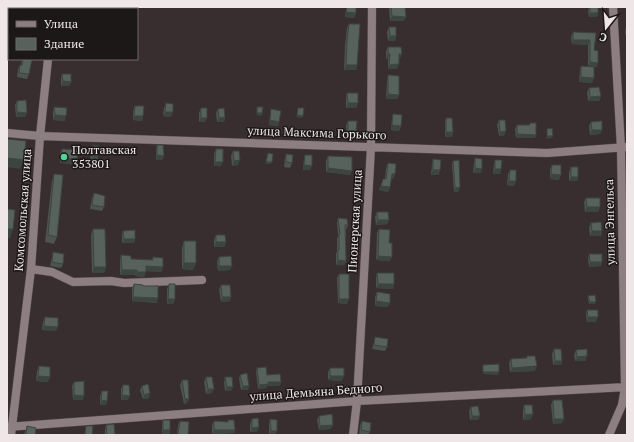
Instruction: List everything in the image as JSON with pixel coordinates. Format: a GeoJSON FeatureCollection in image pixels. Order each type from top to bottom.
{"type":"FeatureCollection","features":[{"type":"Feature","properties":{"kind":"street","name":"Пионерская улица"},"geometry":{"type":"LineString","coordinates":[[353,435],[357,401],[371,147],[372,7]]}},
{"type":"Feature","properties":{"kind":"street","name":"улица Энгельса"},"geometry":{"type":"LineString","coordinates":[[610,435],[622,405],[626,387],[624,148],[614,7]]}},
{"type":"Feature","properties":{"kind":"street","name":"Комсомольская улица"},"geometry":{"type":"LineString","coordinates":[[10,429],[31,269],[40,136],[48,60]]}},
{"type":"Feature","properties":{"kind":"street","name":"улица Максима Горького"},"geometry":{"type":"LineString","coordinates":[[7,133],[40,136],[547,153],[624,148]]}},
{"type":"Feature","properties":{"kind":"street"},"geometry":{"type":"LineString","coordinates":[[31,269],[52,272],[73,282],[112,281],[124,283],[202,280]]}},
{"type":"Feature","properties":{"kind":"street","name":"улица Демьяна Бедного"},"geometry":{"type":"LineString","coordinates":[[10,429],[357,401],[626,387]]}},
{"type":"Feature","properties":{"kind":"building"},"geometry":{"type":"Polygon","coordinates":[[[347,7],[356,7],[356,13],[346,12],[347,7]]]}},
{"type":"Feature","properties":{"kind":"building"},"geometry":{"type":"Polygon","coordinates":[[[391,7],[405,7],[406,17],[392,16],[391,7]]]}},
{"type":"Feature","properties":{"kind":"building"},"geometry":{"type":"Polygon","coordinates":[[[590,7],[598,7],[598,13],[590,13],[590,7]]]}},
{"type":"Feature","properties":{"kind":"building"},"geometry":{"type":"Polygon","coordinates":[[[349,24],[360,24],[357,65],[346,65],[349,24]]]}},
{"type":"Feature","properties":{"kind":"building"},"geometry":{"type":"Polygon","coordinates":[[[389,27],[396,27],[396,36],[390,36],[389,27]]]}},
{"type":"Feature","properties":{"kind":"building"},"geometry":{"type":"Polygon","coordinates":[[[573,32],[596,33],[594,50],[598,51],[598,63],[590,62],[590,40],[573,40],[573,32]]]}},
{"type":"Feature","properties":{"kind":"building"},"geometry":{"type":"Polygon","coordinates":[[[388,47],[401,47],[402,54],[399,54],[399,64],[389,65],[390,54],[388,54],[388,47]]]}},
{"type":"Feature","properties":{"kind":"building"},"geometry":{"type":"Polygon","coordinates":[[[23,60],[32,60],[29,74],[19,73],[20,65],[22,65],[23,60]]]}},
{"type":"Feature","properties":{"kind":"building"},"geometry":{"type":"Polygon","coordinates":[[[581,66],[594,67],[594,78],[581,77],[581,66]]]}},
{"type":"Feature","properties":{"kind":"building"},"geometry":{"type":"Polygon","coordinates":[[[62,74],[71,74],[71,82],[63,81],[62,74]]]}},
{"type":"Feature","properties":{"kind":"building"},"geometry":{"type":"Polygon","coordinates":[[[388,75],[399,76],[399,95],[388,94],[388,75]]]}},
{"type":"Feature","properties":{"kind":"building"},"geometry":{"type":"Polygon","coordinates":[[[599,87],[601,96],[590,97],[589,88],[599,87]]]}},
{"type":"Feature","properties":{"kind":"building"},"geometry":{"type":"Polygon","coordinates":[[[347,93],[358,93],[358,103],[348,103],[347,93]]]}},
{"type":"Feature","properties":{"kind":"building"},"geometry":{"type":"Polygon","coordinates":[[[26,100],[27,113],[17,112],[17,101],[26,100]]]}},
{"type":"Feature","properties":{"kind":"building"},"geometry":{"type":"Polygon","coordinates":[[[166,103],[173,104],[173,112],[165,112],[166,103]]]}},
{"type":"Feature","properties":{"kind":"building"},"geometry":{"type":"Polygon","coordinates":[[[135,106],[144,106],[143,116],[134,116],[135,106]]]}},
{"type":"Feature","properties":{"kind":"building"},"geometry":{"type":"Polygon","coordinates":[[[54,107],[67,108],[66,116],[55,115],[54,107]]]}},
{"type":"Feature","properties":{"kind":"building"},"geometry":{"type":"Polygon","coordinates":[[[257,107],[263,107],[262,113],[257,113],[257,107]]]}},
{"type":"Feature","properties":{"kind":"building"},"geometry":{"type":"Polygon","coordinates":[[[201,108],[207,108],[207,118],[201,118],[201,108]]]}},
{"type":"Feature","properties":{"kind":"building"},"geometry":{"type":"Polygon","coordinates":[[[224,108],[225,117],[219,118],[218,109],[224,108]]]}},
{"type":"Feature","properties":{"kind":"building"},"geometry":{"type":"Polygon","coordinates":[[[298,108],[304,108],[303,116],[297,115],[298,108]]]}},
{"type":"Feature","properties":{"kind":"building"},"geometry":{"type":"Polygon","coordinates":[[[271,109],[281,111],[279,122],[270,120],[271,109]]]}},
{"type":"Feature","properties":{"kind":"building"},"geometry":{"type":"Polygon","coordinates":[[[393,114],[402,115],[401,126],[392,125],[393,114]]]}},
{"type":"Feature","properties":{"kind":"building"},"geometry":{"type":"Polygon","coordinates":[[[446,118],[452,118],[453,132],[446,132],[446,118]]]}},
{"type":"Feature","properties":{"kind":"building"},"geometry":{"type":"Polygon","coordinates":[[[499,120],[505,120],[506,131],[500,132],[499,120]]]}},
{"type":"Feature","properties":{"kind":"building"},"geometry":{"type":"Polygon","coordinates":[[[348,121],[357,121],[356,131],[348,131],[348,121]]]}},
{"type":"Feature","properties":{"kind":"building"},"geometry":{"type":"Polygon","coordinates":[[[602,121],[602,130],[592,130],[591,122],[602,121]]]}},
{"type":"Feature","properties":{"kind":"building"},"geometry":{"type":"Polygon","coordinates":[[[530,123],[536,123],[536,135],[517,134],[517,125],[530,125],[530,123]]]}},
{"type":"Feature","properties":{"kind":"building"},"geometry":{"type":"Polygon","coordinates":[[[552,128],[553,136],[547,136],[547,129],[552,128]]]}},
{"type":"Feature","properties":{"kind":"building"},"geometry":{"type":"Polygon","coordinates":[[[7,139],[26,141],[24,160],[7,158],[7,139]]]}},
{"type":"Feature","properties":{"kind":"building"},"geometry":{"type":"Polygon","coordinates":[[[93,145],[99,146],[98,157],[92,156],[93,145]]]}},
{"type":"Feature","properties":{"kind":"building"},"geometry":{"type":"Polygon","coordinates":[[[157,145],[163,145],[164,156],[157,155],[157,145]]]}},
{"type":"Feature","properties":{"kind":"building"},"geometry":{"type":"Polygon","coordinates":[[[62,149],[78,150],[77,159],[61,158],[62,149]]]}},
{"type":"Feature","properties":{"kind":"building"},"geometry":{"type":"Polygon","coordinates":[[[216,149],[223,149],[223,162],[215,162],[216,149]]]}},
{"type":"Feature","properties":{"kind":"building"},"geometry":{"type":"Polygon","coordinates":[[[233,151],[239,151],[240,160],[234,161],[233,151]]]}},
{"type":"Feature","properties":{"kind":"building"},"geometry":{"type":"Polygon","coordinates":[[[268,153],[273,154],[272,162],[266,162],[268,153]]]}},
{"type":"Feature","properties":{"kind":"building"},"geometry":{"type":"Polygon","coordinates":[[[286,154],[293,155],[292,163],[286,162],[286,154]]]}},
{"type":"Feature","properties":{"kind":"building"},"geometry":{"type":"Polygon","coordinates":[[[305,155],[312,155],[312,166],[304,165],[305,155]]]}},
{"type":"Feature","properties":{"kind":"building"},"geometry":{"type":"Polygon","coordinates":[[[328,156],[352,157],[352,171],[328,168],[328,156]]]}},
{"type":"Feature","properties":{"kind":"building"},"geometry":{"type":"Polygon","coordinates":[[[475,158],[482,159],[482,169],[475,168],[475,158]]]}},
{"type":"Feature","properties":{"kind":"building"},"geometry":{"type":"Polygon","coordinates":[[[433,159],[441,160],[440,170],[433,170],[433,159]]]}},
{"type":"Feature","properties":{"kind":"building"},"geometry":{"type":"Polygon","coordinates":[[[459,160],[460,187],[455,188],[453,161],[459,160]]]}},
{"type":"Feature","properties":{"kind":"building"},"geometry":{"type":"Polygon","coordinates":[[[495,160],[502,160],[501,169],[495,169],[495,160]]]}},
{"type":"Feature","properties":{"kind":"building"},"geometry":{"type":"Polygon","coordinates":[[[388,163],[396,164],[395,174],[392,174],[390,187],[381,186],[383,179],[386,179],[388,163]]]}},
{"type":"Feature","properties":{"kind":"building"},"geometry":{"type":"Polygon","coordinates":[[[552,165],[561,165],[561,175],[551,174],[552,165]]]}},
{"type":"Feature","properties":{"kind":"building"},"geometry":{"type":"Polygon","coordinates":[[[571,167],[578,167],[578,177],[571,177],[571,167]]]}},
{"type":"Feature","properties":{"kind":"building"},"geometry":{"type":"Polygon","coordinates":[[[510,170],[516,170],[516,181],[509,181],[510,170]]]}},
{"type":"Feature","properties":{"kind":"building"},"geometry":{"type":"Polygon","coordinates":[[[54,174],[63,175],[57,237],[48,235],[54,174]]]}},
{"type":"Feature","properties":{"kind":"building"},"geometry":{"type":"Polygon","coordinates":[[[94,193],[105,196],[104,207],[92,205],[94,193]]]}},
{"type":"Feature","properties":{"kind":"building"},"geometry":{"type":"Polygon","coordinates":[[[586,198],[600,198],[600,207],[587,207],[586,198]]]}},
{"type":"Feature","properties":{"kind":"building"},"geometry":{"type":"Polygon","coordinates":[[[7,209],[15,210],[13,229],[7,229],[7,209]]]}},
{"type":"Feature","properties":{"kind":"building"},"geometry":{"type":"Polygon","coordinates":[[[377,212],[388,212],[389,220],[378,220],[377,212]]]}},
{"type":"Feature","properties":{"kind":"building"},"geometry":{"type":"Polygon","coordinates":[[[338,218],[347,219],[348,225],[345,225],[346,261],[338,260],[340,234],[338,218]]]}},
{"type":"Feature","properties":{"kind":"building"},"geometry":{"type":"Polygon","coordinates":[[[601,222],[602,231],[592,231],[591,223],[601,222]]]}},
{"type":"Feature","properties":{"kind":"building"},"geometry":{"type":"Polygon","coordinates":[[[93,229],[105,229],[106,267],[94,267],[93,229]]]}},
{"type":"Feature","properties":{"kind":"building"},"geometry":{"type":"Polygon","coordinates":[[[379,229],[390,230],[389,243],[392,243],[392,257],[378,256],[379,229]]]}},
{"type":"Feature","properties":{"kind":"building"},"geometry":{"type":"Polygon","coordinates":[[[135,230],[135,239],[124,239],[123,231],[135,230]]]}},
{"type":"Feature","properties":{"kind":"building"},"geometry":{"type":"Polygon","coordinates":[[[216,235],[225,235],[226,242],[216,242],[216,235]]]}},
{"type":"Feature","properties":{"kind":"building"},"geometry":{"type":"Polygon","coordinates":[[[184,241],[196,241],[196,263],[184,263],[184,241]]]}},
{"type":"Feature","properties":{"kind":"building"},"geometry":{"type":"Polygon","coordinates":[[[53,252],[64,254],[63,264],[52,262],[53,252]]]}},
{"type":"Feature","properties":{"kind":"building"},"geometry":{"type":"Polygon","coordinates":[[[589,254],[602,254],[602,262],[590,262],[589,254]]]}},
{"type":"Feature","properties":{"kind":"building"},"geometry":{"type":"Polygon","coordinates":[[[121,255],[131,256],[131,259],[153,260],[153,257],[163,258],[163,267],[146,266],[146,272],[137,272],[137,270],[122,270],[121,255]]]}},
{"type":"Feature","properties":{"kind":"building"},"geometry":{"type":"Polygon","coordinates":[[[231,256],[232,266],[219,266],[219,257],[231,256]]]}},
{"type":"Feature","properties":{"kind":"building"},"geometry":{"type":"Polygon","coordinates":[[[377,273],[394,273],[394,284],[378,284],[377,273]]]}},
{"type":"Feature","properties":{"kind":"building"},"geometry":{"type":"Polygon","coordinates":[[[339,274],[349,274],[349,299],[339,299],[339,274]]]}},
{"type":"Feature","properties":{"kind":"building"},"geometry":{"type":"Polygon","coordinates":[[[134,284],[143,286],[158,286],[158,298],[133,297],[134,284]]]}},
{"type":"Feature","properties":{"kind":"building"},"geometry":{"type":"Polygon","coordinates":[[[169,284],[175,284],[175,299],[168,299],[169,284]]]}},
{"type":"Feature","properties":{"kind":"building"},"geometry":{"type":"Polygon","coordinates":[[[221,285],[230,285],[231,297],[222,297],[221,285]]]}},
{"type":"Feature","properties":{"kind":"building"},"geometry":{"type":"Polygon","coordinates":[[[377,292],[390,294],[390,303],[376,301],[377,292]]]}},
{"type":"Feature","properties":{"kind":"building"},"geometry":{"type":"Polygon","coordinates":[[[595,295],[596,302],[590,302],[588,296],[595,295]]]}},
{"type":"Feature","properties":{"kind":"building"},"geometry":{"type":"Polygon","coordinates":[[[587,310],[598,310],[598,317],[588,317],[587,310]]]}},
{"type":"Feature","properties":{"kind":"building"},"geometry":{"type":"Polygon","coordinates":[[[45,317],[58,318],[58,327],[44,326],[45,317]]]}},
{"type":"Feature","properties":{"kind":"building"},"geometry":{"type":"Polygon","coordinates":[[[375,337],[388,339],[387,347],[374,345],[375,337]]]}},
{"type":"Feature","properties":{"kind":"building"},"geometry":{"type":"Polygon","coordinates":[[[554,349],[561,349],[562,361],[555,361],[554,349]]]}},
{"type":"Feature","properties":{"kind":"building"},"geometry":{"type":"Polygon","coordinates":[[[587,349],[587,356],[577,357],[576,350],[587,349]]]}},
{"type":"Feature","properties":{"kind":"building"},"geometry":{"type":"Polygon","coordinates":[[[527,356],[535,356],[537,366],[512,368],[511,359],[527,358],[527,356]]]}},
{"type":"Feature","properties":{"kind":"building"},"geometry":{"type":"Polygon","coordinates":[[[499,364],[499,372],[483,372],[483,365],[499,364]]]}},
{"type":"Feature","properties":{"kind":"building"},"geometry":{"type":"Polygon","coordinates":[[[39,366],[50,367],[50,377],[38,376],[39,366]]]}},
{"type":"Feature","properties":{"kind":"building"},"geometry":{"type":"Polygon","coordinates":[[[266,367],[267,375],[280,374],[281,382],[268,382],[268,384],[259,385],[257,368],[266,367]]]}},
{"type":"Feature","properties":{"kind":"building"},"geometry":{"type":"Polygon","coordinates":[[[330,368],[344,368],[344,376],[330,376],[330,368]]]}},
{"type":"Feature","properties":{"kind":"building"},"geometry":{"type":"Polygon","coordinates":[[[247,373],[249,386],[243,386],[240,375],[247,373]]]}},
{"type":"Feature","properties":{"kind":"building"},"geometry":{"type":"Polygon","coordinates":[[[206,377],[212,377],[214,389],[208,389],[206,377]]]}},
{"type":"Feature","properties":{"kind":"building"},"geometry":{"type":"Polygon","coordinates":[[[225,377],[232,377],[233,387],[227,387],[225,377]]]}},
{"type":"Feature","properties":{"kind":"building"},"geometry":{"type":"Polygon","coordinates":[[[182,380],[188,380],[189,399],[185,399],[182,380]]]}},
{"type":"Feature","properties":{"kind":"building"},"geometry":{"type":"Polygon","coordinates":[[[84,381],[84,396],[74,395],[74,382],[84,381]]]}},
{"type":"Feature","properties":{"kind":"building"},"geometry":{"type":"Polygon","coordinates":[[[148,384],[150,393],[144,395],[142,386],[148,384]]]}},
{"type":"Feature","properties":{"kind":"building"},"geometry":{"type":"Polygon","coordinates":[[[123,385],[129,385],[130,396],[122,395],[123,385]]]}},
{"type":"Feature","properties":{"kind":"building"},"geometry":{"type":"Polygon","coordinates":[[[102,391],[108,391],[107,401],[101,400],[102,391]]]}},
{"type":"Feature","properties":{"kind":"building"},"geometry":{"type":"Polygon","coordinates":[[[553,400],[562,400],[564,419],[554,419],[553,400]]]}},
{"type":"Feature","properties":{"kind":"building"},"geometry":{"type":"Polygon","coordinates":[[[524,405],[532,405],[533,414],[525,415],[524,405]]]}},
{"type":"Feature","properties":{"kind":"building"},"geometry":{"type":"Polygon","coordinates":[[[478,406],[480,416],[472,416],[471,407],[478,406]]]}},
{"type":"Feature","properties":{"kind":"building"},"geometry":{"type":"Polygon","coordinates":[[[332,414],[333,425],[320,426],[319,416],[332,414]]]}},
{"type":"Feature","properties":{"kind":"building"},"geometry":{"type":"Polygon","coordinates":[[[258,418],[259,427],[252,428],[252,419],[258,418]]]}},
{"type":"Feature","properties":{"kind":"building"},"geometry":{"type":"Polygon","coordinates":[[[270,419],[277,420],[277,431],[271,431],[270,419]]]}},
{"type":"Feature","properties":{"kind":"building"},"geometry":{"type":"Polygon","coordinates":[[[163,420],[170,420],[170,430],[163,430],[163,420]]]}},
{"type":"Feature","properties":{"kind":"building"},"geometry":{"type":"Polygon","coordinates":[[[228,420],[234,420],[235,430],[214,430],[214,421],[228,422],[228,420]]]}},
{"type":"Feature","properties":{"kind":"building"},"geometry":{"type":"Polygon","coordinates":[[[180,421],[189,422],[188,435],[178,434],[180,421]]]}},
{"type":"Feature","properties":{"kind":"building"},"geometry":{"type":"Polygon","coordinates":[[[362,421],[371,423],[370,432],[361,430],[362,421]]]}},
{"type":"Feature","properties":{"kind":"building"},"geometry":{"type":"Polygon","coordinates":[[[114,424],[115,434],[107,435],[106,425],[114,424]]]}},
{"type":"Feature","properties":{"kind":"building"},"geometry":{"type":"Polygon","coordinates":[[[27,426],[36,428],[35,435],[26,435],[27,426]]]}},
{"type":"Feature","properties":{"kind":"building"},"geometry":{"type":"Polygon","coordinates":[[[86,426],[93,426],[92,435],[85,434],[86,426]]]}},
{"type":"Feature","properties":{"kind":"place","name":"Полтавская 353801"},"geometry":{"type":"Point","coordinates":[64,157]}}]}
